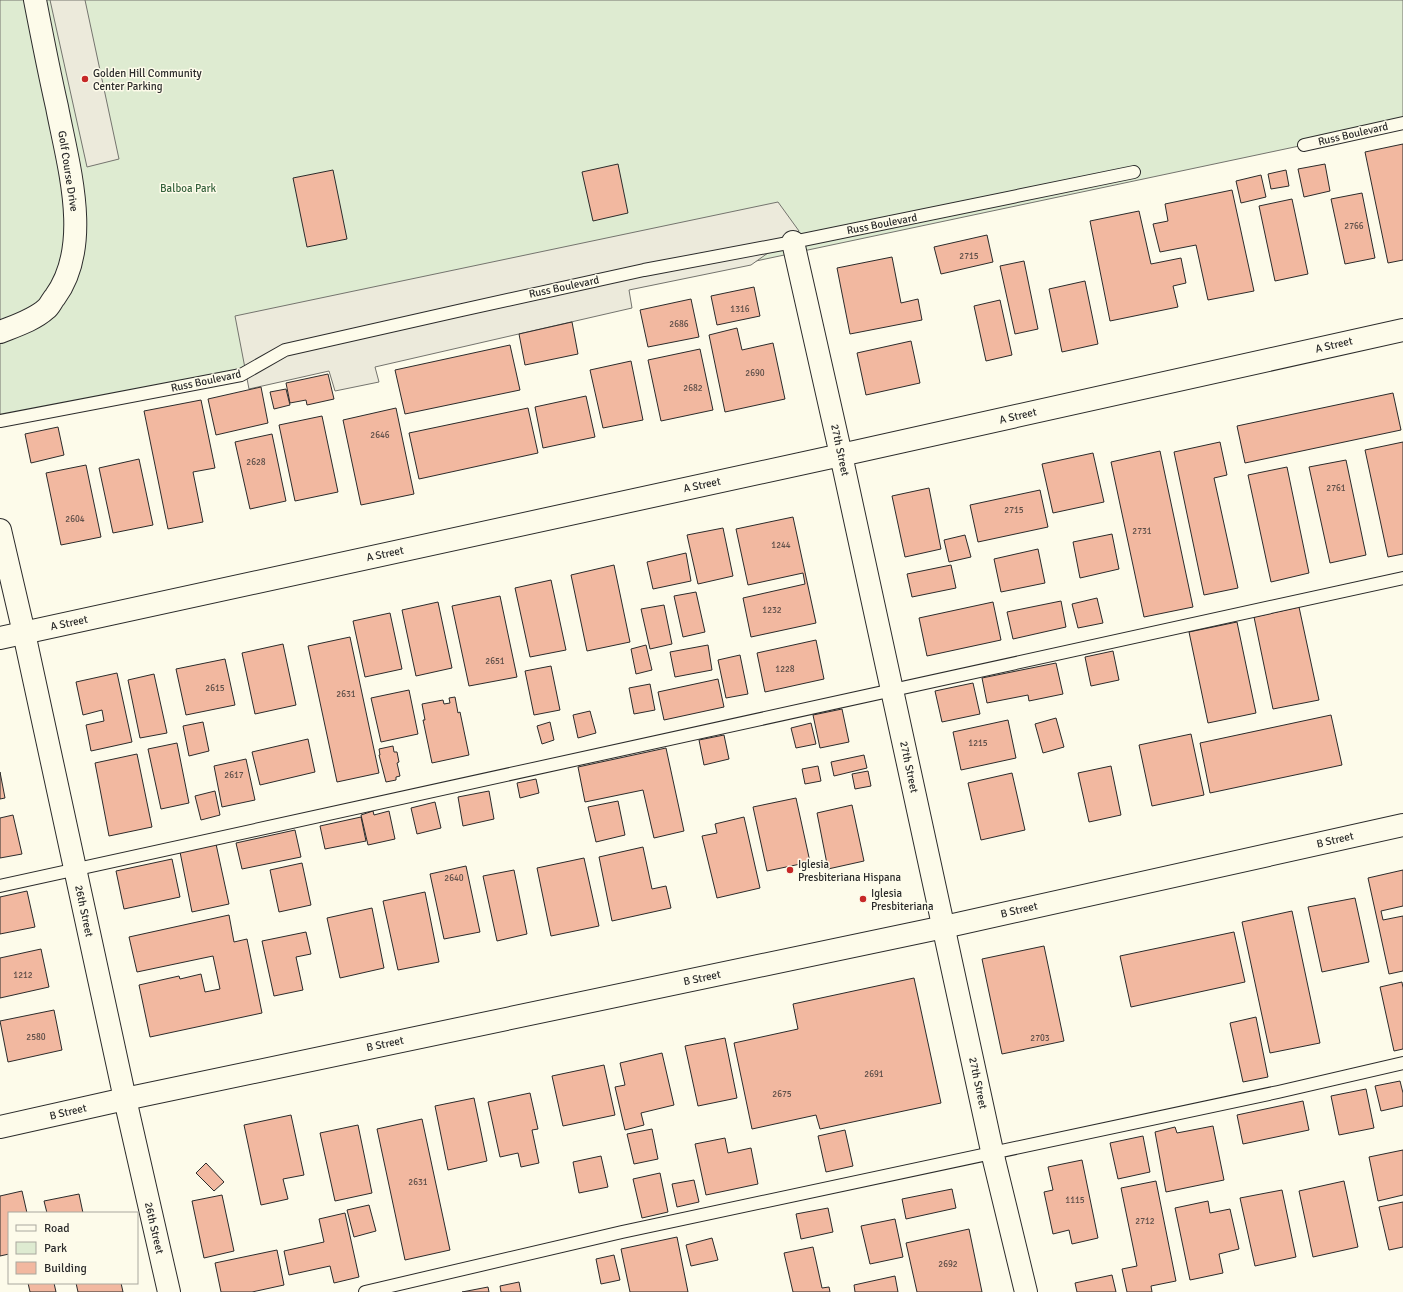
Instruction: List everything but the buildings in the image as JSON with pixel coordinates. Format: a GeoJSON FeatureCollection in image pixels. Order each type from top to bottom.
{"type":"FeatureCollection","features":[{"type":"Feature","properties":{"kind":"street","name":"Golf Course Drive"},"geometry":{"type":"LineString","coordinates":[[0,332],[28,320],[46,309],[60,290],[69,272],[73,255],[75,213],[71,179],[35,0]]}},
{"type":"Feature","properties":{"kind":"street","name":"27th Street"},"geometry":{"type":"LineString","coordinates":[[793,242],[841,455],[992,1152],[1026,1292]]}},
{"type":"Feature","properties":{"kind":"street","name":"A Street"},"geometry":{"type":"LineString","coordinates":[[0,638],[841,455],[1403,330]]}},
{"type":"Feature","properties":{"kind":"street","name":"26th Street"},"geometry":{"type":"LineString","coordinates":[[0,530],[169,1292]]}},
{"type":"Feature","properties":{"kind":"street","name":"B Street"},"geometry":{"type":"LineString","coordinates":[[0,1127],[125,1099],[944,927],[1403,825]]}},
{"type":"Feature","properties":{"kind":"lane","name":"Russ Boulevard"},"geometry":{"type":"LineString","coordinates":[[1304,145],[1403,123]]}},
{"type":"Feature","properties":{"kind":"lane","name":"Russ Boulevard"},"geometry":{"type":"LineString","coordinates":[[0,421],[241,375],[285,350],[462,310],[636,272],[793,242],[1134,172]]}},
{"type":"Feature","properties":{"kind":"lane"},"geometry":{"type":"LineString","coordinates":[[0,886],[1403,578]]}},
{"type":"Feature","properties":{"kind":"lane"},"geometry":{"type":"LineString","coordinates":[[365,1292],[622,1232],[905,1172],[1403,1063]]}},
{"type":"Feature","properties":{"kind":"green space","name":"Balboa Park"},"geometry":{"type":"Polygon","coordinates":[[[0,0],[1403,0],[1403,121],[1304,145],[0,421],[0,0]]]}},
{"type":"Feature","properties":{"kind":"shaded area","name":"Golden Hill Community Center Parking"},"geometry":{"type":"Polygon","coordinates":[[[50,0],[85,0],[119,159],[87,167],[50,0]]]}},
{"type":"Feature","properties":{"kind":"shaded area"},"geometry":{"type":"Polygon","coordinates":[[[778,202],[799,231],[751,265],[629,290],[632,308],[375,367],[379,382],[335,391],[329,371],[249,389],[235,316],[778,202]]]}},
{"type":"Feature","properties":{"kind":"place","name":"Golden Hill Community Center Parking"},"geometry":{"type":"Point","coordinates":[85,79]}},
{"type":"Feature","properties":{"kind":"place","name":"Iglesia Presbiteriana Hispana"},"geometry":{"type":"Point","coordinates":[790,870]}},
{"type":"Feature","properties":{"kind":"place","name":"Iglesia Presbiteriana"},"geometry":{"type":"Point","coordinates":[863,899]}}]}
